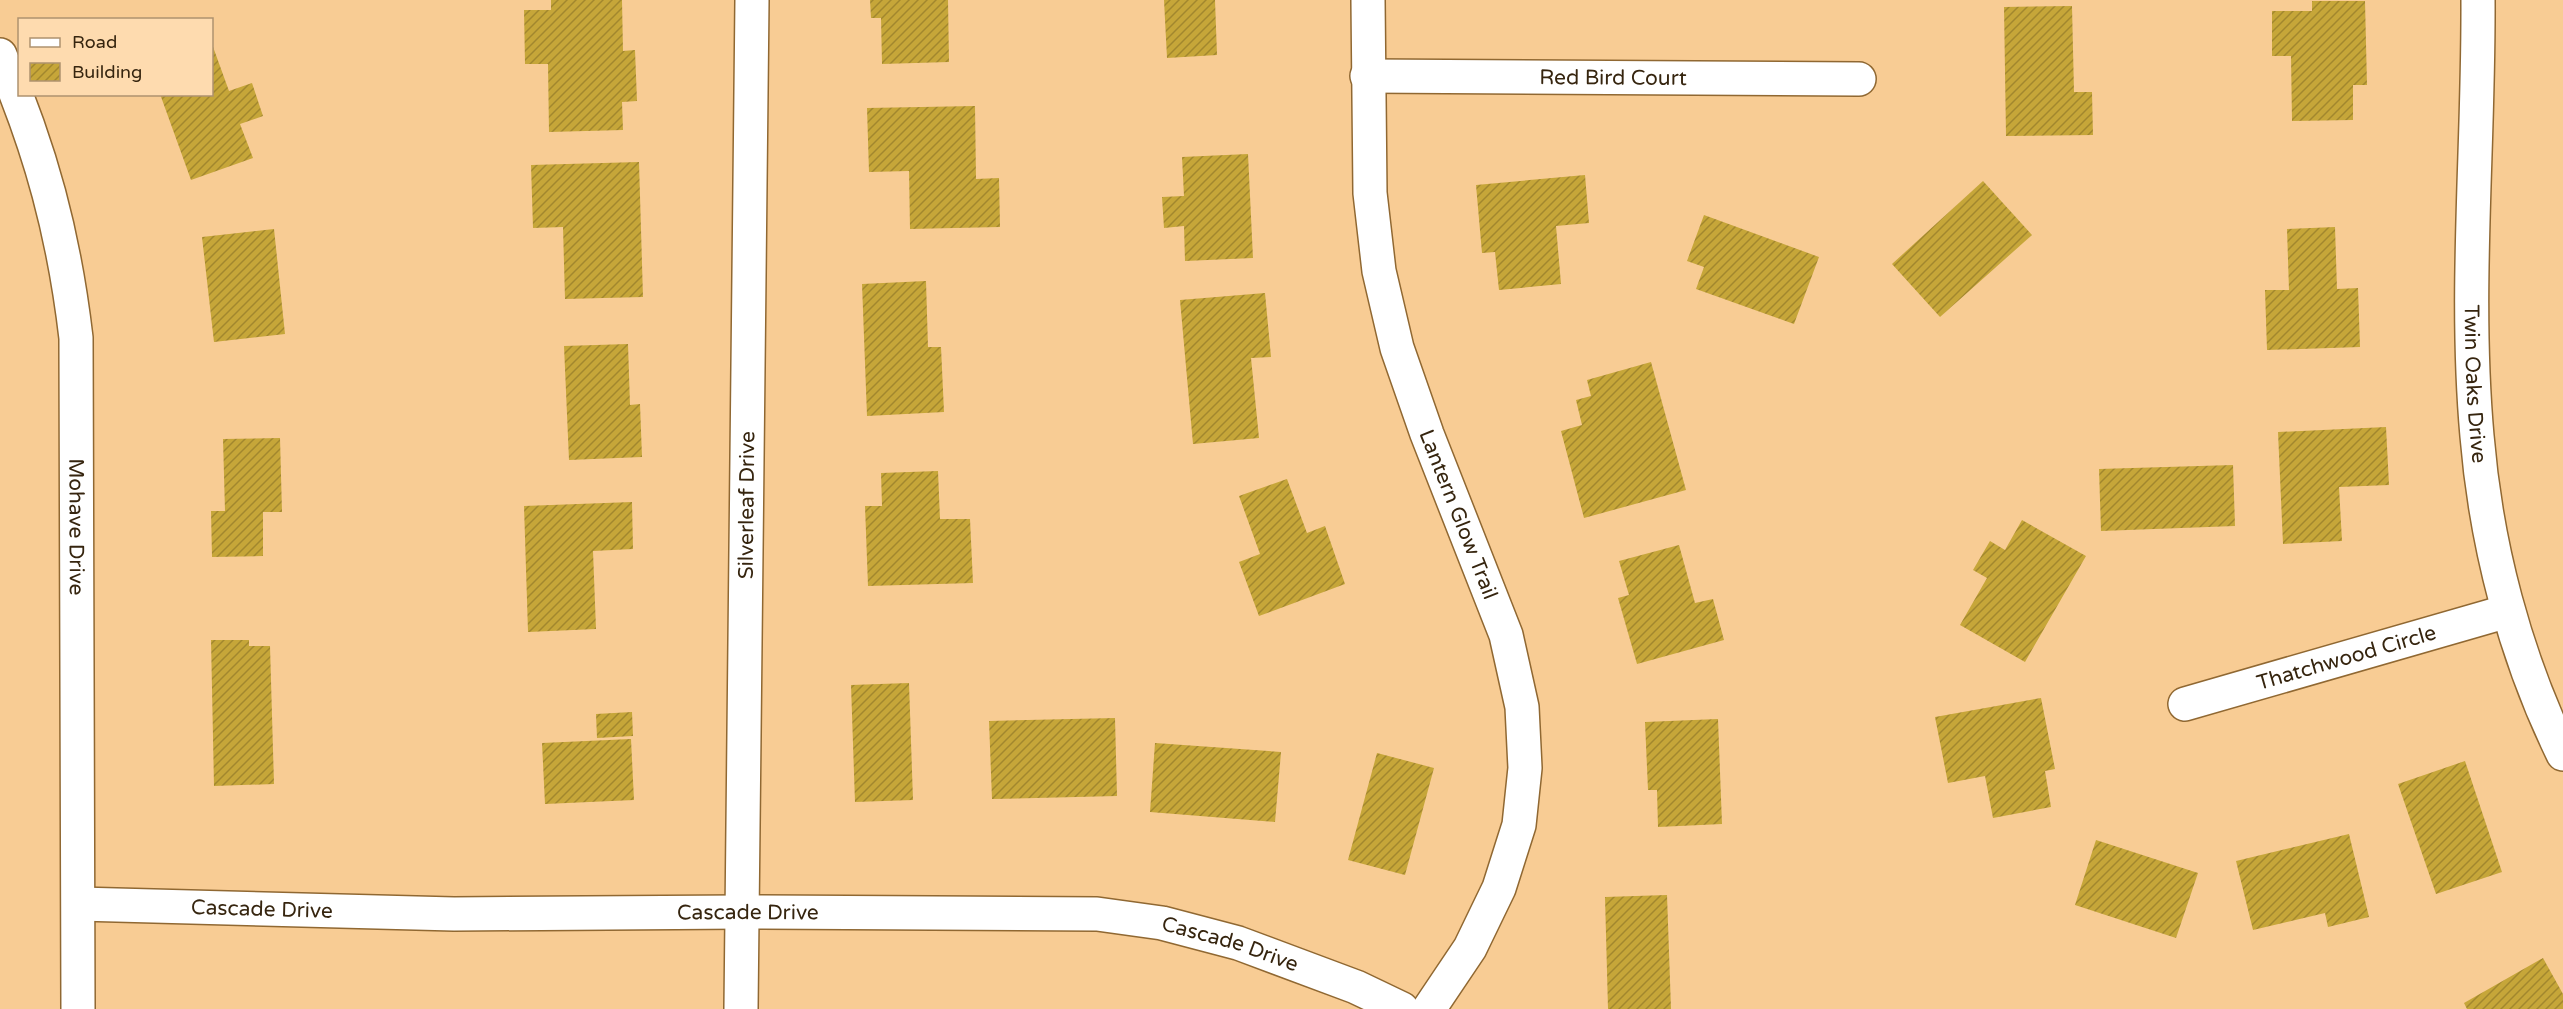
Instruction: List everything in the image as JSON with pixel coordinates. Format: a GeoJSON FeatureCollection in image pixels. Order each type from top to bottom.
{"type":"FeatureCollection","features":[{"type":"Feature","properties":{"kind":"street","name":"Silverleaf Drive"},"geometry":{"type":"LineString","coordinates":[[741,1009],[752,0]]}},
{"type":"Feature","properties":{"kind":"street","name":"Lantern Glow Trail"},"geometry":{"type":"LineString","coordinates":[[1368,0],[1370,193],[1379,271],[1396,348],[1427,434],[1506,634],[1522,707],[1525,768],[1519,825],[1498,888],[1470,948],[1430,1009]]}},
{"type":"Feature","properties":{"kind":"street","name":"Twin Oaks Drive"},"geometry":{"type":"LineString","coordinates":[[2478,0],[2472,285],[2477,436],[2488,525],[2508,611],[2548,724],[2563,754]]}},
{"type":"Feature","properties":{"kind":"street","name":"Mohave Drive"},"geometry":{"type":"LineString","coordinates":[[0,55],[40,156],[56,215],[69,281],[76,338],[78,1009]]}},
{"type":"Feature","properties":{"kind":"street","name":"Red Bird Court"},"geometry":{"type":"LineString","coordinates":[[1367,76],[1859,79]]}},
{"type":"Feature","properties":{"kind":"street","name":"Thatchwood Circle"},"geometry":{"type":"LineString","coordinates":[[2185,704],[2508,611]]}},
{"type":"Feature","properties":{"kind":"street","name":"Cascade Drive"},"geometry":{"type":"LineString","coordinates":[[79,904],[454,914],[742,912],[1097,914],[1152,922],[1238,943],[1356,987],[1402,1009]]}},
{"type":"Feature","properties":{"kind":"building"},"geometry":{"type":"Polygon","coordinates":[[[551,0],[622,0],[623,51],[635,50],[637,101],[622,102],[623,130],[549,132],[548,64],[525,64],[524,10],[551,10],[551,0]]]}},
{"type":"Feature","properties":{"kind":"building"},"geometry":{"type":"Polygon","coordinates":[[[870,0],[948,0],[949,62],[882,64],[881,18],[871,18],[870,0]]]}},
{"type":"Feature","properties":{"kind":"building"},"geometry":{"type":"Polygon","coordinates":[[[1164,0],[1215,0],[1217,55],[1167,58],[1164,0]]]}},
{"type":"Feature","properties":{"kind":"building"},"geometry":{"type":"Polygon","coordinates":[[[2312,1],[2365,1],[2367,85],[2353,85],[2353,120],[2292,121],[2291,56],[2272,56],[2272,11],[2312,11],[2312,1]]]}},
{"type":"Feature","properties":{"kind":"building"},"geometry":{"type":"Polygon","coordinates":[[[2072,6],[2074,92],[2092,92],[2093,135],[2006,136],[2004,7],[2072,6]]]}},
{"type":"Feature","properties":{"kind":"building"},"geometry":{"type":"Polygon","coordinates":[[[213,47],[229,91],[252,83],[263,116],[240,124],[253,158],[191,180],[161,96],[213,96],[213,47]]]}},
{"type":"Feature","properties":{"kind":"building"},"geometry":{"type":"Polygon","coordinates":[[[975,106],[976,179],[999,178],[1000,227],[910,229],[909,171],[869,172],[867,108],[975,106]]]}},
{"type":"Feature","properties":{"kind":"building"},"geometry":{"type":"Polygon","coordinates":[[[1248,154],[1253,258],[1185,261],[1184,226],[1164,228],[1162,197],[1184,196],[1182,157],[1248,154]]]}},
{"type":"Feature","properties":{"kind":"building"},"geometry":{"type":"Polygon","coordinates":[[[639,162],[643,297],[565,299],[563,227],[533,228],[531,165],[639,162]]]}},
{"type":"Feature","properties":{"kind":"building"},"geometry":{"type":"Polygon","coordinates":[[[1585,175],[1589,223],[1556,226],[1561,284],[1499,290],[1495,252],[1482,253],[1476,185],[1585,175]]]}},
{"type":"Feature","properties":{"kind":"building"},"geometry":{"type":"Polygon","coordinates":[[[1983,181],[2032,235],[1940,317],[1892,264],[1983,181]]]}},
{"type":"Feature","properties":{"kind":"building"},"geometry":{"type":"Polygon","coordinates":[[[1704,215],[1819,257],[1794,324],[1696,289],[1704,267],[1687,261],[1704,215]]]}},
{"type":"Feature","properties":{"kind":"building"},"geometry":{"type":"Polygon","coordinates":[[[2335,227],[2337,289],[2358,288],[2360,347],[2267,350],[2265,290],[2289,290],[2287,229],[2335,227]]]}},
{"type":"Feature","properties":{"kind":"building"},"geometry":{"type":"Polygon","coordinates":[[[274,229],[285,334],[214,342],[202,237],[274,229]]]}},
{"type":"Feature","properties":{"kind":"building"},"geometry":{"type":"Polygon","coordinates":[[[926,281],[928,347],[941,347],[944,412],[867,416],[862,284],[926,281]]]}},
{"type":"Feature","properties":{"kind":"building"},"geometry":{"type":"Polygon","coordinates":[[[1265,293],[1271,357],[1251,358],[1259,438],[1193,444],[1180,300],[1265,293]]]}},
{"type":"Feature","properties":{"kind":"building"},"geometry":{"type":"Polygon","coordinates":[[[628,344],[630,405],[640,404],[642,457],[569,460],[564,346],[628,344]]]}},
{"type":"Feature","properties":{"kind":"building"},"geometry":{"type":"Polygon","coordinates":[[[1651,362],[1686,490],[1584,518],[1561,431],[1582,425],[1576,400],[1591,396],[1587,380],[1651,362]]]}},
{"type":"Feature","properties":{"kind":"building"},"geometry":{"type":"Polygon","coordinates":[[[2386,427],[2389,485],[2339,487],[2342,541],[2283,544],[2278,432],[2386,427]]]}},
{"type":"Feature","properties":{"kind":"building"},"geometry":{"type":"Polygon","coordinates":[[[280,438],[282,512],[263,512],[263,556],[212,557],[211,511],[225,511],[223,439],[280,438]]]}},
{"type":"Feature","properties":{"kind":"building"},"geometry":{"type":"Polygon","coordinates":[[[2233,465],[2235,526],[2101,531],[2099,469],[2233,465]]]}},
{"type":"Feature","properties":{"kind":"building"},"geometry":{"type":"Polygon","coordinates":[[[938,471],[940,519],[970,519],[973,583],[868,586],[865,506],[882,506],[881,473],[938,471]]]}},
{"type":"Feature","properties":{"kind":"building"},"geometry":{"type":"Polygon","coordinates":[[[1287,479],[1307,533],[1325,526],[1345,584],[1259,616],[1239,562],[1260,554],[1239,496],[1287,479]]]}},
{"type":"Feature","properties":{"kind":"building"},"geometry":{"type":"Polygon","coordinates":[[[632,502],[633,549],[593,551],[596,629],[528,632],[524,506],[632,502]]]}},
{"type":"Feature","properties":{"kind":"building"},"geometry":{"type":"Polygon","coordinates":[[[2022,520],[2086,556],[2025,662],[1960,625],[1987,578],[1973,570],[1990,541],[2005,550],[2022,520]]]}},
{"type":"Feature","properties":{"kind":"building"},"geometry":{"type":"Polygon","coordinates":[[[1679,545],[1695,603],[1713,599],[1724,640],[1637,664],[1618,598],[1629,595],[1619,561],[1679,545]]]}},
{"type":"Feature","properties":{"kind":"building"},"geometry":{"type":"Polygon","coordinates":[[[211,640],[249,640],[249,646],[270,646],[274,784],[214,786],[211,640]]]}},
{"type":"Feature","properties":{"kind":"building"},"geometry":{"type":"Polygon","coordinates":[[[909,683],[913,800],[855,802],[851,685],[909,683]]]}},
{"type":"Feature","properties":{"kind":"building"},"geometry":{"type":"Polygon","coordinates":[[[2041,698],[2055,769],[2045,771],[2051,807],[1993,818],[1985,776],[1948,783],[1935,717],[2041,698]]]}},
{"type":"Feature","properties":{"kind":"building"},"geometry":{"type":"Polygon","coordinates":[[[632,712],[633,736],[597,738],[596,714],[632,712]]]}},
{"type":"Feature","properties":{"kind":"building"},"geometry":{"type":"Polygon","coordinates":[[[1115,718],[1117,796],[992,799],[989,721],[1115,718]]]}},
{"type":"Feature","properties":{"kind":"building"},"geometry":{"type":"Polygon","coordinates":[[[1718,719],[1722,824],[1658,827],[1657,790],[1648,790],[1645,722],[1718,719]]]}},
{"type":"Feature","properties":{"kind":"building"},"geometry":{"type":"Polygon","coordinates":[[[631,739],[634,800],[545,804],[542,743],[631,739]]]}},
{"type":"Feature","properties":{"kind":"building"},"geometry":{"type":"Polygon","coordinates":[[[1155,743],[1281,752],[1275,822],[1150,812],[1155,743]]]}},
{"type":"Feature","properties":{"kind":"building"},"geometry":{"type":"Polygon","coordinates":[[[1377,753],[1434,768],[1405,875],[1348,860],[1377,753]]]}},
{"type":"Feature","properties":{"kind":"building"},"geometry":{"type":"Polygon","coordinates":[[[2465,761],[2502,872],[2436,894],[2398,784],[2465,761]]]}},
{"type":"Feature","properties":{"kind":"building"},"geometry":{"type":"Polygon","coordinates":[[[2349,834],[2369,917],[2328,927],[2325,913],[2253,930],[2236,861],[2349,834]]]}},
{"type":"Feature","properties":{"kind":"building"},"geometry":{"type":"Polygon","coordinates":[[[2096,840],[2198,873],[2176,938],[2075,905],[2096,840]]]}},
{"type":"Feature","properties":{"kind":"building"},"geometry":{"type":"Polygon","coordinates":[[[1667,895],[1671,1009],[1608,1009],[1605,897],[1667,895]]]}},
{"type":"Feature","properties":{"kind":"building"},"geometry":{"type":"Polygon","coordinates":[[[2543,958],[2563,994],[2563,1009],[2467,1009],[2464,1003],[2543,958]]]}}]}
